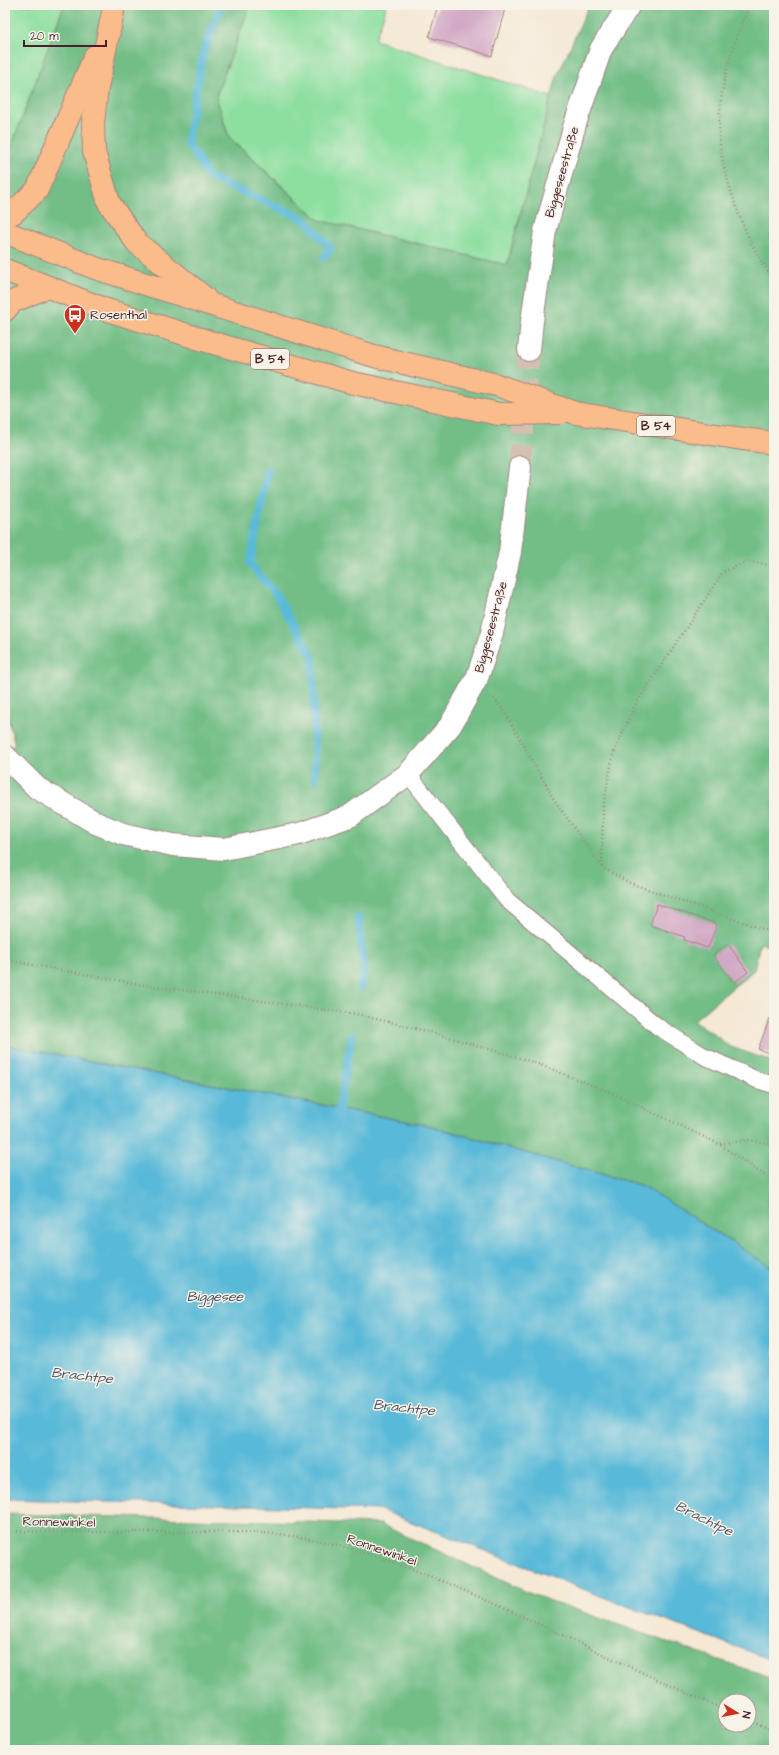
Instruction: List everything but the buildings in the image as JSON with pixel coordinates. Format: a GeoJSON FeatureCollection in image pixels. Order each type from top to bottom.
{"type":"FeatureCollection","features":[{"type":"Feature","properties":{"kind":"main road"},"geometry":{"type":"LineString","coordinates":[[5,216],[13,213],[37,190],[115,9]]}},
{"type":"Feature","properties":{"kind":"main road"},"geometry":{"type":"LineString","coordinates":[[115,9],[98,88],[93,123],[94,152],[109,203],[137,243],[214,306]]}},
{"type":"Feature","properties":{"kind":"main road","name":"B 54"},"geometry":{"type":"LineString","coordinates":[[5,232],[95,268],[214,306],[374,356],[496,385],[575,413]]}},
{"type":"Feature","properties":{"kind":"main road","name":"B 54"},"geometry":{"type":"LineString","coordinates":[[5,270],[104,309],[210,342],[353,383],[499,414],[575,413],[774,443]]}},
{"type":"Feature","properties":{"kind":"main road"},"geometry":{"type":"LineString","coordinates":[[5,310],[12,302],[47,287]]}},
{"type":"Feature","properties":{"kind":"street","name":"Biggeseestraße"},"geometry":{"type":"LineString","coordinates":[[529,350],[545,231],[575,124],[602,49],[629,5]]}},
{"type":"Feature","properties":{"kind":"street","name":"Biggeseestraße"},"geometry":{"type":"LineString","coordinates":[[5,756],[37,788],[96,823],[123,834],[173,845],[224,849],[299,834],[350,816],[408,774],[450,726],[477,678],[492,633],[510,552],[520,467]]}},
{"type":"Feature","properties":{"kind":"lane"},"geometry":{"type":"LineString","coordinates":[[408,774],[507,900],[658,1027],[704,1056],[757,1080],[774,1085]]}},
{"type":"Feature","properties":{"kind":"path"},"geometry":{"type":"LineString","coordinates":[[750,5],[733,50],[722,91],[720,144],[729,188],[747,234],[774,279]]}},
{"type":"Feature","properties":{"kind":"path"},"geometry":{"type":"LineString","coordinates":[[602,867],[603,807],[611,762],[613,754],[634,707],[723,572],[747,560],[774,566]]}},
{"type":"Feature","properties":{"kind":"path"},"geometry":{"type":"LineString","coordinates":[[477,678],[506,714],[555,801],[602,867],[630,883],[774,933]]}},
{"type":"Feature","properties":{"kind":"path"},"geometry":{"type":"LineString","coordinates":[[5,960],[138,984],[356,1014],[438,1034],[533,1062],[605,1090],[719,1144],[774,1182]]}},
{"type":"Feature","properties":{"kind":"path"},"geometry":{"type":"LineString","coordinates":[[719,1144],[747,1140],[774,1144]]}},
{"type":"Feature","properties":{"kind":"path","name":"Ronnewinkel"},"geometry":{"type":"LineString","coordinates":[[5,1531],[72,1533],[244,1532],[278,1534],[315,1540],[355,1551],[470,1592],[717,1706]]}},
{"type":"Feature","properties":{"kind":"path"},"geometry":{"type":"LineString","coordinates":[[757,1724],[774,1731]]}},
{"type":"Feature","properties":{"kind":"green space"},"geometry":{"type":"Polygon","coordinates":[[[5,5],[64,5],[5,164],[5,5]]]}},
{"type":"Feature","properties":{"kind":"green space"},"geometry":{"type":"Polygon","coordinates":[[[64,5],[250,5],[216,96],[229,138],[319,220],[507,265],[556,79],[589,5],[774,5],[774,948],[760,943],[754,970],[694,1020],[731,1047],[774,1062],[774,1269],[643,1186],[431,1126],[5,1045],[5,750],[15,745],[5,707],[5,164],[64,5]]]}},
{"type":"Feature","properties":{"kind":"green space"},"geometry":{"type":"Polygon","coordinates":[[[250,5],[387,5],[375,40],[551,97],[507,265],[319,220],[229,137],[216,97],[250,5]]]}},
{"type":"Feature","properties":{"kind":"green space"},"geometry":{"type":"Polygon","coordinates":[[[5,1514],[380,1524],[531,1594],[774,1678],[774,1750],[720,1750],[709,1746],[708,1750],[5,1750],[5,1514]]]}},
{"type":"Feature","properties":{"kind":"water","name":"Biggesee"},"geometry":{"type":"Polygon","coordinates":[[[5,1045],[431,1126],[643,1186],[774,1269],[774,1661],[616,1602],[381,1510],[5,1499],[5,1045]]]}},
{"type":"Feature","properties":{"kind":"waterway"},"geometry":{"type":"LineString","coordinates":[[222,5],[203,52],[187,142],[209,177],[304,219],[331,248],[324,257]]}},
{"type":"Feature","properties":{"kind":"waterway"},"geometry":{"type":"LineString","coordinates":[[268,470],[250,564],[276,595],[313,658],[315,779]]}},
{"type":"Feature","properties":{"kind":"waterway"},"geometry":{"type":"LineString","coordinates":[[358,918],[364,968],[360,988]]}},
{"type":"Feature","properties":{"kind":"waterway"},"geometry":{"type":"LineString","coordinates":[[337,1119],[352,1035]]}},
{"type":"Feature","properties":{"kind":"tunnel"},"geometry":{"type":"LineString","coordinates":[[520,467],[529,350]]}},
{"type":"Feature","properties":{"kind":"place","name":"Rosenthal"},"geometry":{"type":"Point","coordinates":[75,334]}},
{"type":"Feature","properties":{"kind":"water label","name":"Brachtpe"},"geometry":{"type":"Point","coordinates":[82,1376]}},
{"type":"Feature","properties":{"kind":"water label","name":"Brachtpe"},"geometry":{"type":"Point","coordinates":[404,1408]}},
{"type":"Feature","properties":{"kind":"water label","name":"Brachtpe"},"geometry":{"type":"Point","coordinates":[704,1519]}}]}
